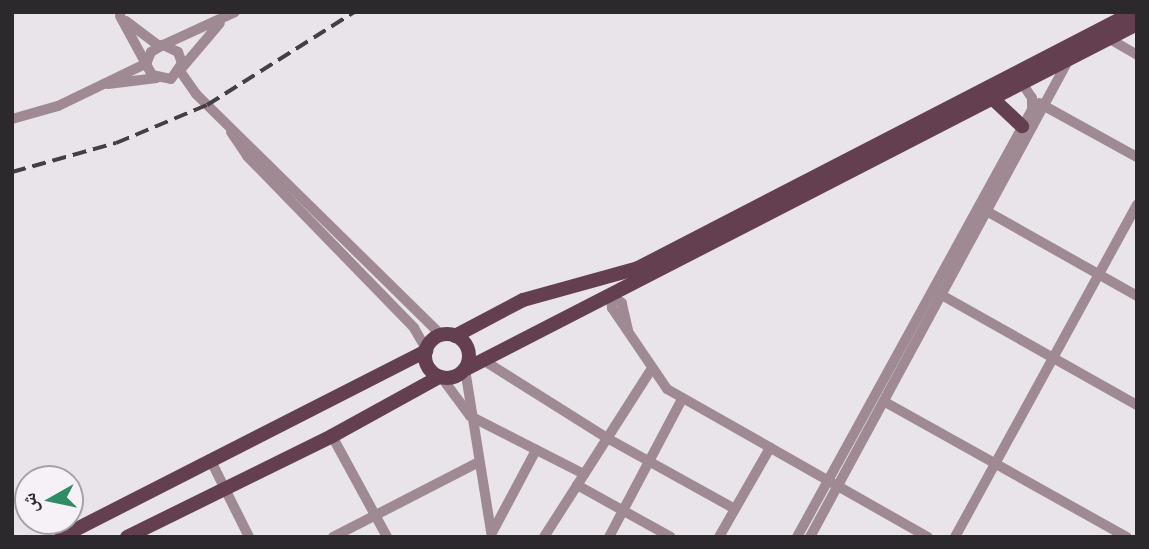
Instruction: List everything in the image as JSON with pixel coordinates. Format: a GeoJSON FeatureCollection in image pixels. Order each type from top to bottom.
{"type":"FeatureCollection","features":[{"type":"Feature","properties":{"kind":"main road"},"geometry":{"type":"LineString","coordinates":[[61,537],[426,350],[448,335],[523,300],[603,280],[638,268],[1018,79],[1134,12]]}},
{"type":"Feature","properties":{"kind":"main road"},"geometry":{"type":"LineString","coordinates":[[127,537],[332,436],[441,378],[455,377],[483,360],[993,99],[1018,79],[1069,59],[1137,24]]}},
{"type":"Feature","properties":{"kind":"main road"},"geometry":{"type":"LineString","coordinates":[[993,99],[1022,126]]}},
{"type":"Feature","properties":{"kind":"main road"},"geometry":{"type":"LineString","coordinates":[[603,280],[611,295]]}},
{"type":"Feature","properties":{"kind":"main road"},"geometry":{"type":"LineString","coordinates":[[448,335],[468,350],[466,369]]}},
{"type":"Feature","properties":{"kind":"main road"},"geometry":{"type":"LineString","coordinates":[[426,350],[429,369],[441,378]]}},
{"type":"Feature","properties":{"kind":"street"},"geometry":{"type":"LineString","coordinates":[[12,119],[58,106],[147,62],[161,45],[235,12]]}},
{"type":"Feature","properties":{"kind":"street"},"geometry":{"type":"LineString","coordinates":[[118,14],[161,45],[178,51],[178,73],[196,94],[448,335]]}},
{"type":"Feature","properties":{"kind":"street"},"geometry":{"type":"LineString","coordinates":[[118,14],[157,78]]}},
{"type":"Feature","properties":{"kind":"street"},"geometry":{"type":"LineString","coordinates":[[98,86],[178,73],[224,18]]}},
{"type":"Feature","properties":{"kind":"street"},"geometry":{"type":"LineString","coordinates":[[1108,38],[1137,55]]}},
{"type":"Feature","properties":{"kind":"street"},"geometry":{"type":"LineString","coordinates":[[797,537],[885,402],[943,295],[1022,126],[1069,59]]}},
{"type":"Feature","properties":{"kind":"street"},"geometry":{"type":"LineString","coordinates":[[1018,79],[1038,103],[1137,157]]}},
{"type":"Feature","properties":{"kind":"street"},"geometry":{"type":"LineString","coordinates":[[810,537],[833,483],[930,288],[982,209],[1038,103]]}},
{"type":"Feature","properties":{"kind":"street"},"geometry":{"type":"LineString","coordinates":[[217,113],[247,156],[414,328],[426,350]]}},
{"type":"Feature","properties":{"kind":"street"},"geometry":{"type":"LineString","coordinates":[[955,537],[1137,204]]}},
{"type":"Feature","properties":{"kind":"street"},"geometry":{"type":"LineString","coordinates":[[982,209],[1137,296]]}},
{"type":"Feature","properties":{"kind":"street"},"geometry":{"type":"LineString","coordinates":[[930,288],[1055,356],[1137,405]]}},
{"type":"Feature","properties":{"kind":"street"},"geometry":{"type":"LineString","coordinates":[[611,295],[621,303],[628,330],[651,370],[682,399],[928,537]]}},
{"type":"Feature","properties":{"kind":"street"},"geometry":{"type":"LineString","coordinates":[[483,360],[607,438],[735,509]]}},
{"type":"Feature","properties":{"kind":"street"},"geometry":{"type":"LineString","coordinates":[[466,369],[470,416],[494,535]]}},
{"type":"Feature","properties":{"kind":"street"},"geometry":{"type":"LineString","coordinates":[[544,537],[651,370]]}},
{"type":"Feature","properties":{"kind":"street"},"geometry":{"type":"LineString","coordinates":[[441,378],[470,416],[584,474]]}},
{"type":"Feature","properties":{"kind":"street"},"geometry":{"type":"LineString","coordinates":[[609,537],[682,399]]}},
{"type":"Feature","properties":{"kind":"street"},"geometry":{"type":"LineString","coordinates":[[885,402],[1126,537]]}},
{"type":"Feature","properties":{"kind":"street"},"geometry":{"type":"LineString","coordinates":[[332,436],[387,537]]}},
{"type":"Feature","properties":{"kind":"street"},"geometry":{"type":"LineString","coordinates":[[719,537],[770,448]]}},
{"type":"Feature","properties":{"kind":"street"},"geometry":{"type":"LineString","coordinates":[[494,535],[536,450]]}},
{"type":"Feature","properties":{"kind":"street"},"geometry":{"type":"LineString","coordinates":[[210,459],[249,537]]}},
{"type":"Feature","properties":{"kind":"street"},"geometry":{"type":"LineString","coordinates":[[333,537],[479,462]]}},
{"type":"Feature","properties":{"kind":"street"},"geometry":{"type":"LineString","coordinates":[[577,485],[671,537]]}},
{"type":"Feature","properties":{"kind":"railway"},"geometry":{"type":"LineString","coordinates":[[12,172],[116,143],[207,105],[354,12]]}}]}
